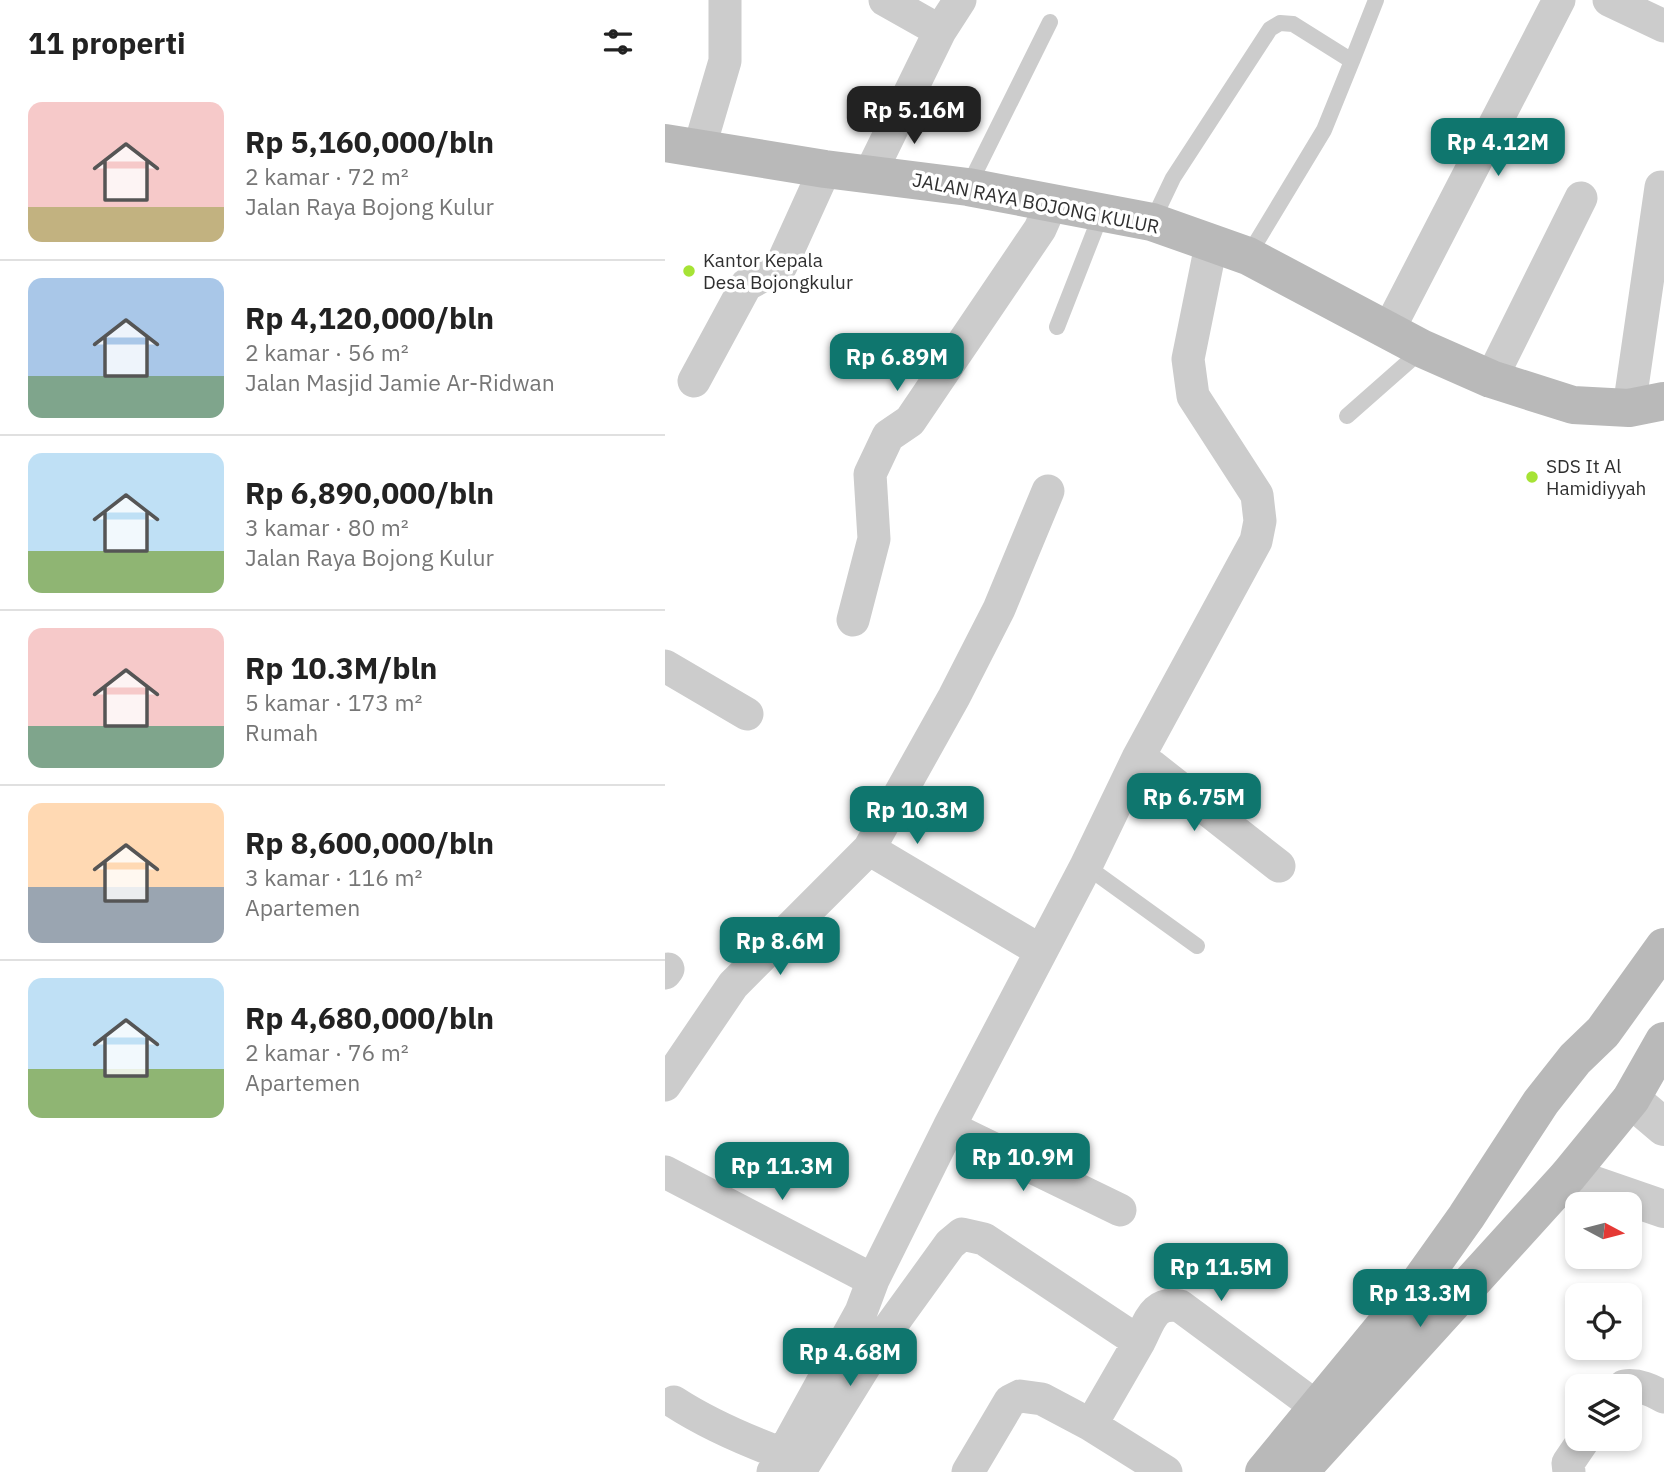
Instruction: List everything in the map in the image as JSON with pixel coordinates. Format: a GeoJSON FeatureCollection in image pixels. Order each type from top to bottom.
{"type":"FeatureCollection","features":[{"type":"Feature","properties":{"kind":"main road","name":"JALAN RAYA BOJONG KULUR"},"geometry":{"type":"LineString","coordinates":[[682,146],[825,169],[968,187],[1151,222],[1248,256],[1423,349],[1491,379],[1573,405],[1647,404]]}},
{"type":"Feature","properties":{"kind":"main road"},"geometry":{"type":"LineString","coordinates":[[1264,1472],[1414,1290],[1466,1217],[1541,1102],[1575,1059],[1603,1032],[1664,947]]}},
{"type":"Feature","properties":{"kind":"main road"},"geometry":{"type":"LineString","coordinates":[[1603,1032],[1621,1040],[1632,1050],[1637,1087]]}},
{"type":"Feature","properties":{"kind":"main road"},"geometry":{"type":"LineString","coordinates":[[1299,1472],[1569,1177],[1637,1087],[1664,1041]]}},
{"type":"Feature","properties":{"kind":"main road"},"geometry":{"type":"LineString","coordinates":[[1516,1141],[1527,1160],[1553,1174],[1569,1177]]}},
{"type":"Feature","properties":{"kind":"street"},"geometry":{"type":"LineString","coordinates":[[682,146],[725,61],[725,0]]}},
{"type":"Feature","properties":{"kind":"street"},"geometry":{"type":"LineString","coordinates":[[885,0],[940,31]]}},
{"type":"Feature","properties":{"kind":"street"},"geometry":{"type":"LineString","coordinates":[[870,174],[940,31],[960,0]]}},
{"type":"Feature","properties":{"kind":"street"},"geometry":{"type":"LineString","coordinates":[[1388,331],[1559,0]]}},
{"type":"Feature","properties":{"kind":"street"},"geometry":{"type":"LineString","coordinates":[[1609,0],[1664,26]]}},
{"type":"Feature","properties":{"kind":"street"},"geometry":{"type":"LineString","coordinates":[[694,382],[746,285],[781,266],[825,169]]}},
{"type":"Feature","properties":{"kind":"street"},"geometry":{"type":"LineString","coordinates":[[1647,404],[1661,187]]}},
{"type":"Feature","properties":{"kind":"street"},"geometry":{"type":"LineString","coordinates":[[1491,379],[1581,198]]}},
{"type":"Feature","properties":{"kind":"street"},"geometry":{"type":"LineString","coordinates":[[853,620],[874,539],[870,474],[888,436],[910,421],[1040,229],[1052,202]]}},
{"type":"Feature","properties":{"kind":"street"},"geometry":{"type":"LineString","coordinates":[[787,1464],[861,1312],[873,1280],[949,1127],[1086,866],[1138,758],[1257,541],[1260,521],[1257,495],[1193,396],[1188,359],[1211,245]]}},
{"type":"Feature","properties":{"kind":"street"},"geometry":{"type":"LineString","coordinates":[[665,1085],[733,985],[870,849],[999,609],[1048,491]]}},
{"type":"Feature","properties":{"kind":"street"},"geometry":{"type":"LineString","coordinates":[[665,666],[747,714]]}},
{"type":"Feature","properties":{"kind":"street"},"geometry":{"type":"LineString","coordinates":[[1138,758],[1153,766],[1279,866]]}},
{"type":"Feature","properties":{"kind":"street"},"geometry":{"type":"LineString","coordinates":[[870,849],[1041,951]]}},
{"type":"Feature","properties":{"kind":"street"},"geometry":{"type":"LineString","coordinates":[[1637,1087],[1664,1127]]}},
{"type":"Feature","properties":{"kind":"street"},"geometry":{"type":"LineString","coordinates":[[949,1127],[1120,1210]]}},
{"type":"Feature","properties":{"kind":"street"},"geometry":{"type":"LineString","coordinates":[[665,1172],[873,1280]]}},
{"type":"Feature","properties":{"kind":"street"},"geometry":{"type":"LineString","coordinates":[[1569,1177],[1664,1209]]}},
{"type":"Feature","properties":{"kind":"street"},"geometry":{"type":"LineString","coordinates":[[787,1464],[950,1244],[962,1234],[984,1239],[1139,1342]]}},
{"type":"Feature","properties":{"kind":"street"},"geometry":{"type":"LineString","coordinates":[[1091,1425],[1157,1308],[1164,1305],[1180,1306],[1318,1408]]}},
{"type":"Feature","properties":{"kind":"street"},"geometry":{"type":"LineString","coordinates":[[1642,1387],[1664,1397]]}},
{"type":"Feature","properties":{"kind":"street"},"geometry":{"type":"LineString","coordinates":[[968,1472],[1010,1401],[1020,1396],[1042,1399],[1091,1425],[1166,1472]]}},
{"type":"Feature","properties":{"kind":"street"},"geometry":{"type":"LineString","coordinates":[[674,1402],[787,1464]]}},
{"type":"Feature","properties":{"kind":"street"},"geometry":{"type":"LineString","coordinates":[[1569,1472],[1568,1463],[1576,1451]]}},
{"type":"Feature","properties":{"kind":"lane"},"geometry":{"type":"LineString","coordinates":[[1248,256],[1324,130],[1376,0]]}},
{"type":"Feature","properties":{"kind":"lane"},"geometry":{"type":"LineString","coordinates":[[968,187],[1049,22]]}},
{"type":"Feature","properties":{"kind":"lane"},"geometry":{"type":"LineString","coordinates":[[1151,222],[1173,178],[1270,29],[1280,23],[1293,24],[1352,61]]}},
{"type":"Feature","properties":{"kind":"lane"},"geometry":{"type":"LineString","coordinates":[[1057,327],[1102,212]]}},
{"type":"Feature","properties":{"kind":"lane"},"geometry":{"type":"LineString","coordinates":[[1347,416],[1423,349]]}},
{"type":"Feature","properties":{"kind":"lane"},"geometry":{"type":"LineString","coordinates":[[1086,866],[1197,946]]}},
{"type":"Feature","properties":{"kind":"place","name":"Kantor Kepala Desa Bojongkulur"},"geometry":{"type":"Point","coordinates":[689,271]}},
{"type":"Feature","properties":{"kind":"place","name":"SDS It Al Hamidiyyah"},"geometry":{"type":"Point","coordinates":[1532,477]}}]}
